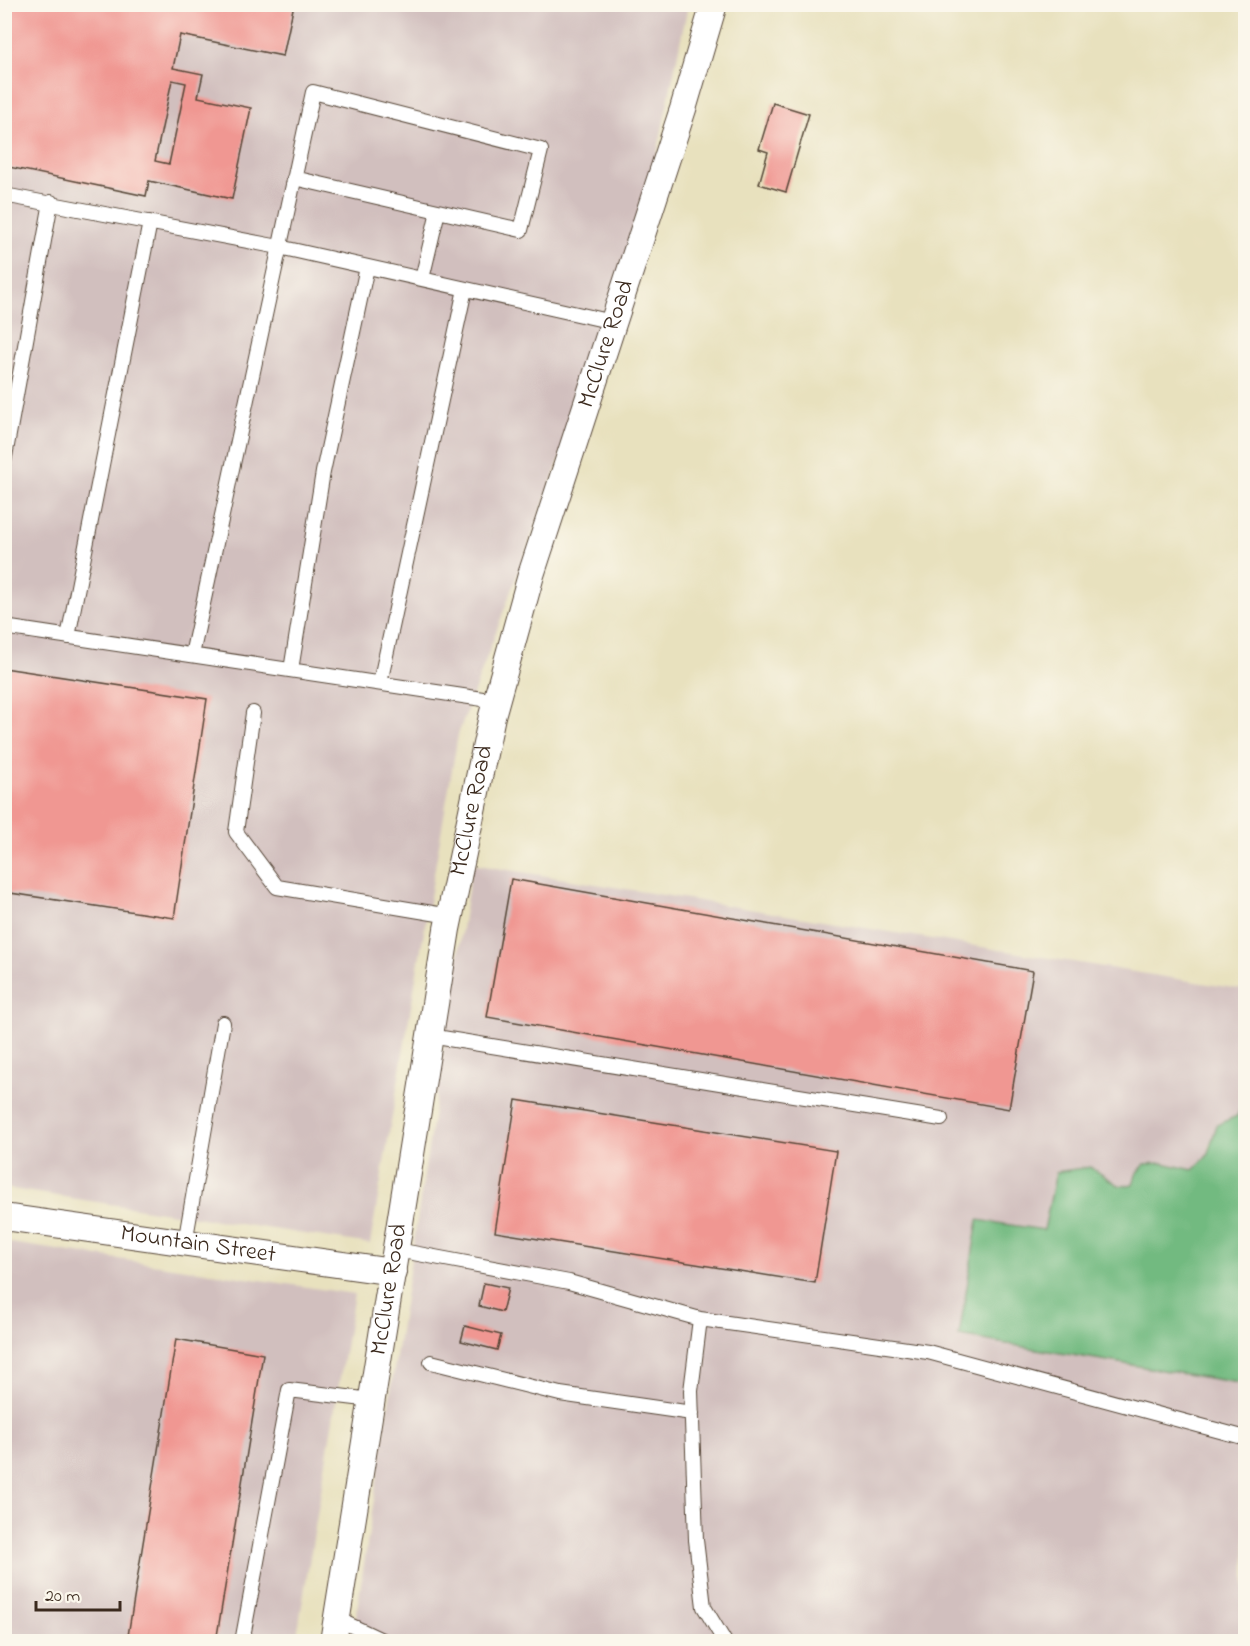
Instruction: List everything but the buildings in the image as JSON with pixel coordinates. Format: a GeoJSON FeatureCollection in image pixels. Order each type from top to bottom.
{"type":"FeatureCollection","features":[{"type":"Feature","properties":{"kind":"street","name":"McClure Road"},"geometry":{"type":"LineString","coordinates":[[335,1630],[450,916],[496,701],[531,575],[614,322],[714,4]]}},
{"type":"Feature","properties":{"kind":"street","name":"Mountain Street"},"geometry":{"type":"LineString","coordinates":[[4,1217],[185,1243],[395,1261]]}},
{"type":"Feature","properties":{"kind":"lane"},"geometry":{"type":"LineString","coordinates":[[192,655],[312,92],[541,150],[522,230],[294,178]]}},
{"type":"Feature","properties":{"kind":"lane"},"geometry":{"type":"LineString","coordinates":[[4,195],[51,202],[279,247],[614,322]]}},
{"type":"Feature","properties":{"kind":"lane"},"geometry":{"type":"LineString","coordinates":[[4,462],[51,202]]}},
{"type":"Feature","properties":{"kind":"lane"},"geometry":{"type":"LineString","coordinates":[[422,279],[438,211]]}},
{"type":"Feature","properties":{"kind":"lane"},"geometry":{"type":"LineString","coordinates":[[68,637],[150,222]]}},
{"type":"Feature","properties":{"kind":"lane"},"geometry":{"type":"LineString","coordinates":[[291,670],[323,472],[367,267]]}},
{"type":"Feature","properties":{"kind":"lane"},"geometry":{"type":"LineString","coordinates":[[380,683],[465,289]]}},
{"type":"Feature","properties":{"kind":"lane"},"geometry":{"type":"LineString","coordinates":[[4,627],[496,701]]}},
{"type":"Feature","properties":{"kind":"lane"},"geometry":{"type":"LineString","coordinates":[[253,713],[236,832],[277,887],[450,916]]}},
{"type":"Feature","properties":{"kind":"lane"},"geometry":{"type":"LineString","coordinates":[[185,1243],[223,1023]]}},
{"type":"Feature","properties":{"kind":"lane"},"geometry":{"type":"LineString","coordinates":[[430,1036],[941,1119]]}},
{"type":"Feature","properties":{"kind":"lane"},"geometry":{"type":"LineString","coordinates":[[395,1261],[569,1282],[700,1319],[928,1352],[1245,1438]]}},
{"type":"Feature","properties":{"kind":"lane"},"geometry":{"type":"LineString","coordinates":[[700,1319],[692,1390],[696,1540],[704,1607],[725,1641]]}},
{"type":"Feature","properties":{"kind":"lane"},"geometry":{"type":"LineString","coordinates":[[430,1362],[560,1394],[692,1413]]}},
{"type":"Feature","properties":{"kind":"lane"},"geometry":{"type":"LineString","coordinates":[[242,1641],[289,1390],[372,1400]]}},
{"type":"Feature","properties":{"kind":"lane"},"geometry":{"type":"LineString","coordinates":[[335,1630],[386,1641]]}},
{"type":"Feature","properties":{"kind":"shaded area"},"geometry":{"type":"Polygon","coordinates":[[[4,5],[688,5],[637,250],[458,735],[370,1244],[5,1188],[4,5]]]}},
{"type":"Feature","properties":{"kind":"shaded area"},"geometry":{"type":"Polygon","coordinates":[[[472,864],[1245,990],[1245,1099],[1237,1116],[1209,1144],[1207,1156],[1193,1170],[1163,1163],[1136,1175],[1133,1184],[1120,1186],[1090,1167],[1056,1172],[1044,1231],[959,1336],[1245,1384],[1245,1641],[352,1642],[472,864]]]}},
{"type":"Feature","properties":{"kind":"shaded area"},"geometry":{"type":"Polygon","coordinates":[[[4,1242],[354,1294],[296,1641],[5,1641],[4,1242]]]}},
{"type":"Feature","properties":{"kind":"green space"},"geometry":{"type":"Polygon","coordinates":[[[1245,1099],[1245,1384],[959,1336],[978,1220],[1044,1230],[1056,1172],[1090,1167],[1120,1186],[1133,1184],[1136,1175],[1145,1164],[1163,1163],[1193,1170],[1207,1156],[1217,1125],[1237,1116],[1245,1099]]]}}]}
